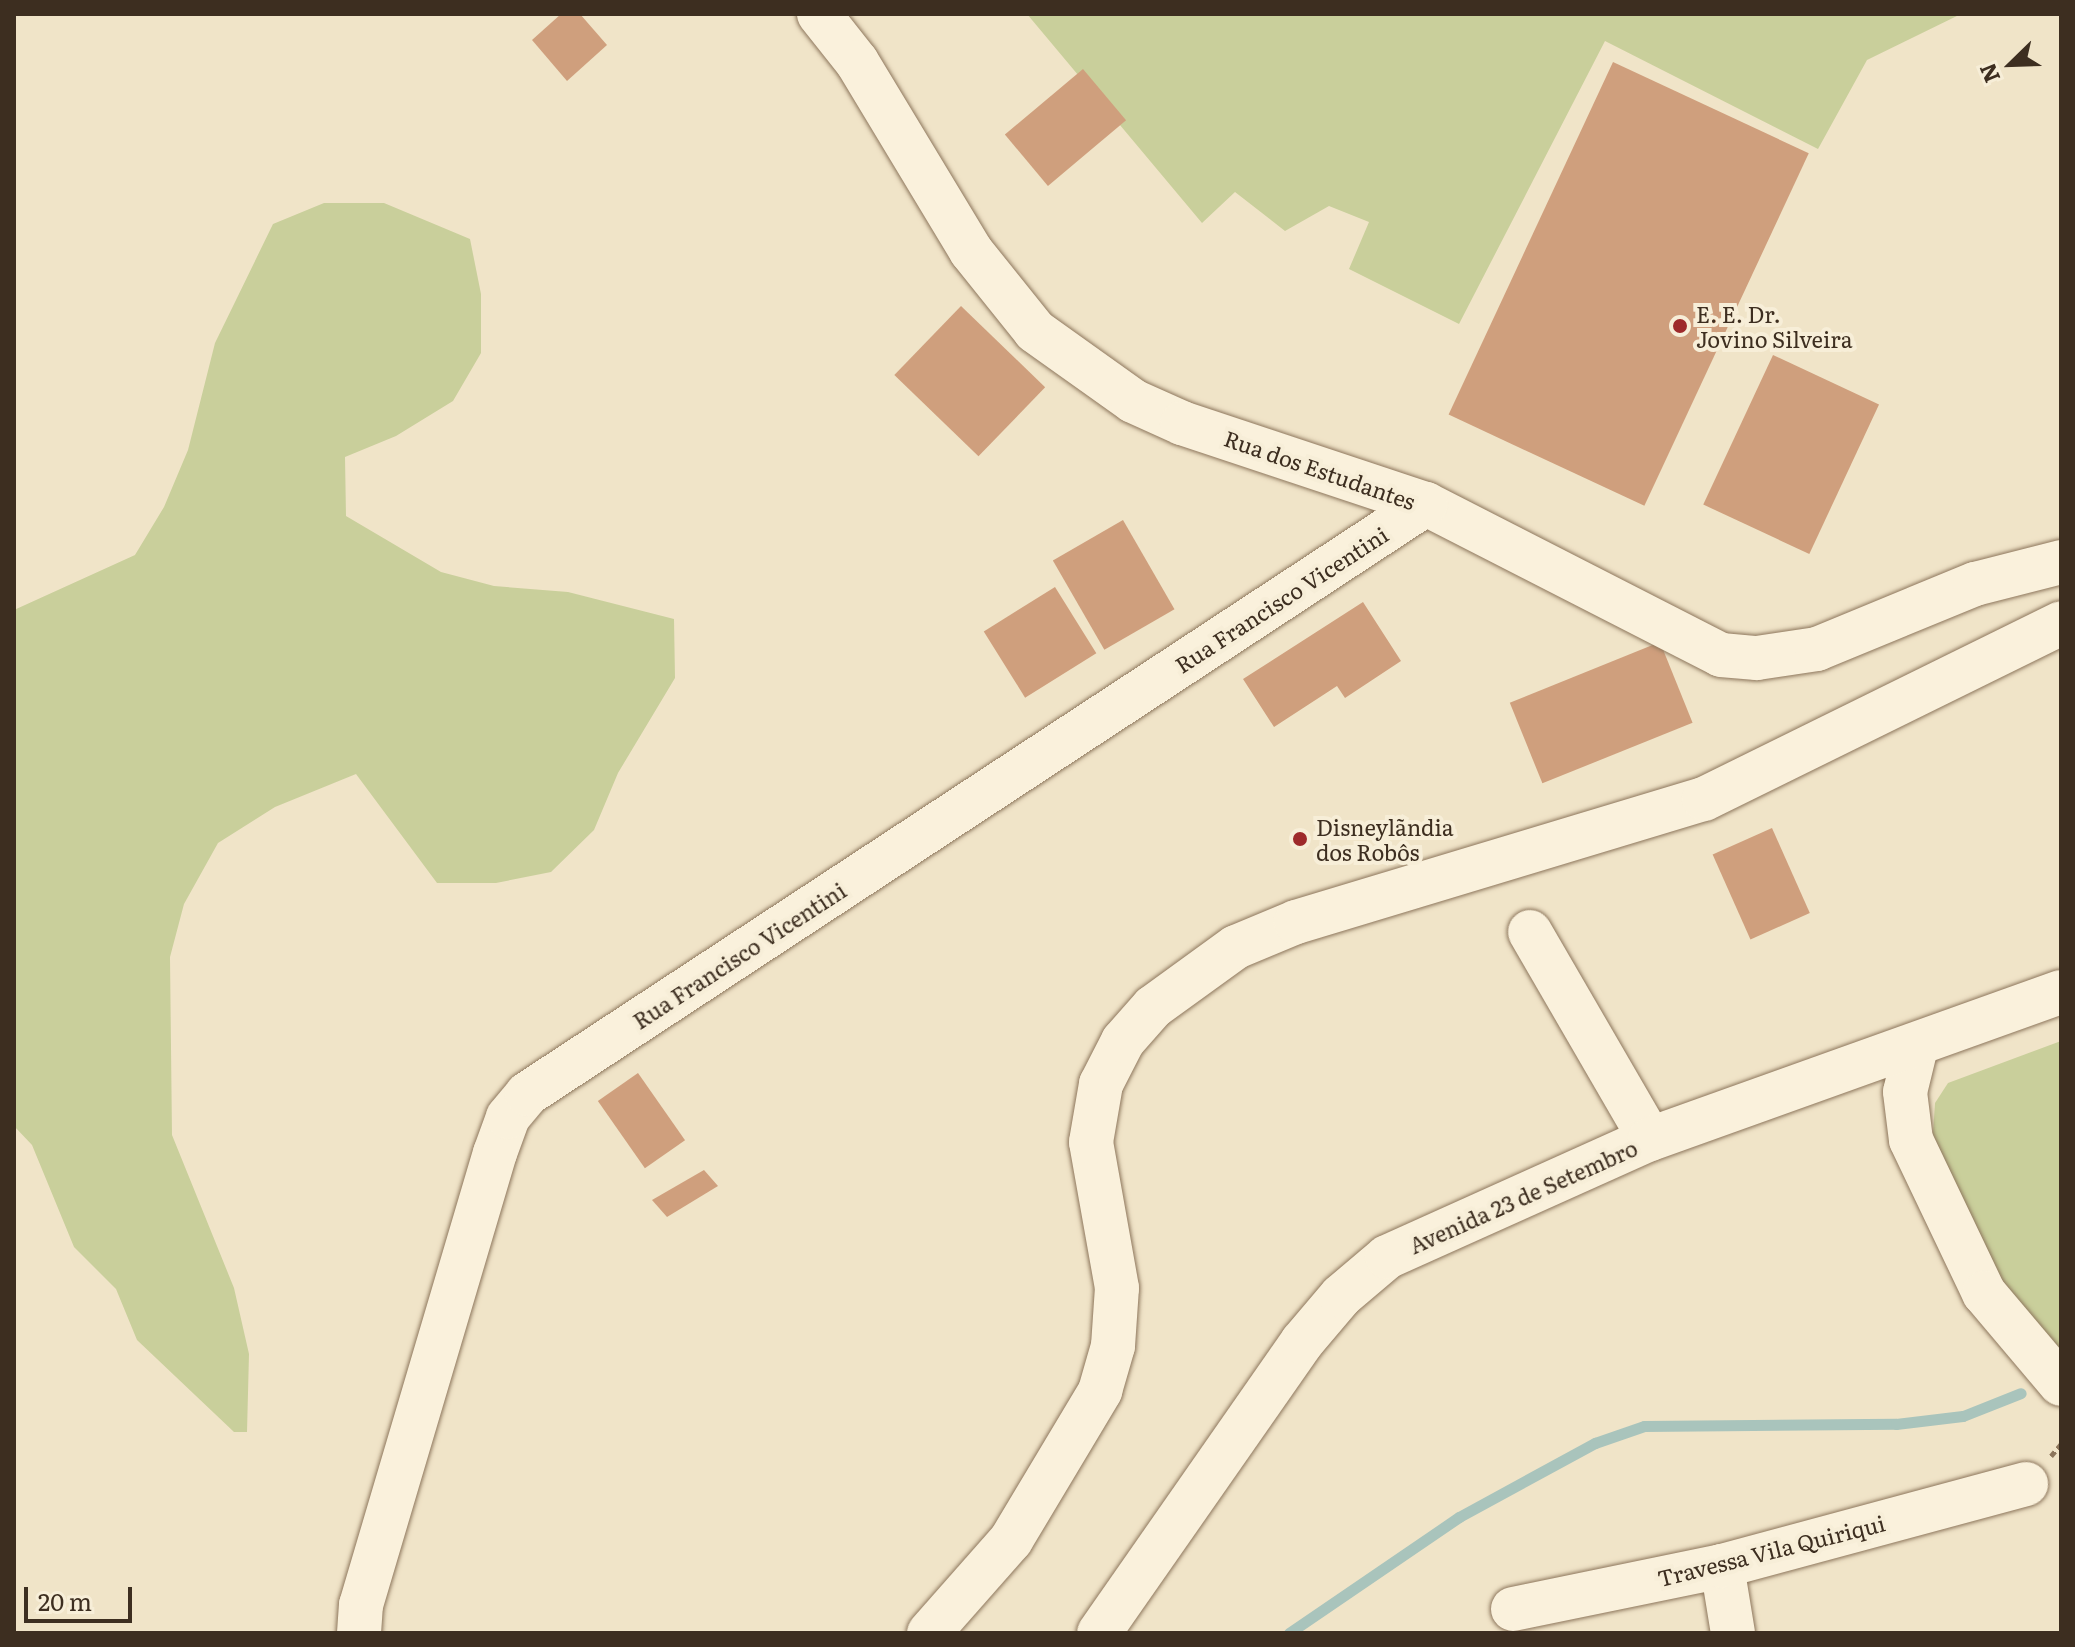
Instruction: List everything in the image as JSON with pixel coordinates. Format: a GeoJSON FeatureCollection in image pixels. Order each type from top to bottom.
{"type":"FeatureCollection","features":[{"type":"Feature","properties":{"kind":"street","name":"Rua dos Estudantes"},"geometry":{"type":"LineString","coordinates":[[819,14],[857,62],[971,251],[1046,340],[1133,401],[1182,423],[1426,504],[1721,655],[1757,658],[1817,649],[1975,584],[2061,562]]}},
{"type":"Feature","properties":{"kind":"street","name":"Rua Francisco Vicentini"},"geometry":{"type":"LineString","coordinates":[[359,1633],[361,1605],[495,1153],[508,1117],[527,1094],[1426,504]]}},
{"type":"Feature","properties":{"kind":"street"},"geometry":{"type":"LineString","coordinates":[[929,1633],[1011,1540],[1100,1391],[1113,1346],[1117,1288],[1091,1142],[1101,1084],[1123,1041],[1153,1007],[1236,947],[1296,922],[1704,799],[2061,623]]}},
{"type":"Feature","properties":{"kind":"street"},"geometry":{"type":"LineString","coordinates":[[1530,932],[1650,1139]]}},
{"type":"Feature","properties":{"kind":"street","name":"Avenida 23 de Setembro"},"geometry":{"type":"LineString","coordinates":[[1099,1633],[1341,1296],[1387,1257],[1439,1230],[1650,1139],[1916,1047],[2061,992]]}},
{"type":"Feature","properties":{"kind":"street"},"geometry":{"type":"LineString","coordinates":[[1916,1047],[1905,1092],[1911,1140],[1984,1293],[2061,1384]]}},
{"type":"Feature","properties":{"kind":"street","name":"Travessa Vila Quiriqui"},"geometry":{"type":"LineString","coordinates":[[1513,1609],[1722,1566],[2026,1484]]}},
{"type":"Feature","properties":{"kind":"street"},"geometry":{"type":"LineString","coordinates":[[1722,1566],[1733,1633]]}},
{"type":"Feature","properties":{"kind":"green space"},"geometry":{"type":"Polygon","coordinates":[[[1027,14],[1961,14],[1867,60],[1818,149],[1605,41],[1459,324],[1349,269],[1369,222],[1329,206],[1285,231],[1235,192],[1202,223],[1027,14]]]}},
{"type":"Feature","properties":{"kind":"green space"},"geometry":{"type":"Polygon","coordinates":[[[324,203],[384,203],[470,239],[481,294],[481,353],[453,401],[396,436],[345,457],[346,516],[441,572],[494,586],[568,592],[674,619],[675,678],[618,773],[594,830],[551,872],[496,883],[437,883],[356,774],[275,807],[218,843],[184,904],[170,957],[172,1135],[234,1288],[249,1354],[247,1432],[234,1432],[137,1340],[116,1289],[74,1247],[32,1145],[14,1126],[14,610],[135,555],[164,507],[188,450],[215,343],[273,224],[324,203]]]}},
{"type":"Feature","properties":{"kind":"green space"},"geometry":{"type":"Polygon","coordinates":[[[2061,1041],[2061,1356],[2033,1327],[1973,1235],[1933,1134],[1935,1103],[1948,1083],[2061,1041]]]}},
{"type":"Feature","properties":{"kind":"building"},"geometry":{"type":"Polygon","coordinates":[[[561,14],[580,14],[607,45],[567,81],[532,40],[561,14]]]}},
{"type":"Feature","properties":{"kind":"building"},"geometry":{"type":"Polygon","coordinates":[[[1613,62],[1809,153],[1644,506],[1449,415],[1613,62]]]}},
{"type":"Feature","properties":{"kind":"building"},"geometry":{"type":"Polygon","coordinates":[[[1083,69],[1126,120],[1048,186],[1005,135],[1083,69]]]}},
{"type":"Feature","properties":{"kind":"building"},"geometry":{"type":"Polygon","coordinates":[[[961,306],[1045,387],[978,456],[894,375],[961,306]]]}},
{"type":"Feature","properties":{"kind":"building"},"geometry":{"type":"Polygon","coordinates":[[[1773,355],[1879,404],[1809,554],[1703,505],[1773,355]]]}},
{"type":"Feature","properties":{"kind":"building"},"geometry":{"type":"Polygon","coordinates":[[[1123,520],[1174,609],[1104,650],[1053,560],[1123,520]]]}},
{"type":"Feature","properties":{"kind":"building"},"geometry":{"type":"Polygon","coordinates":[[[1055,587],[1096,653],[1025,698],[984,632],[1055,587]]]}},
{"type":"Feature","properties":{"kind":"building"},"geometry":{"type":"Polygon","coordinates":[[[1363,602],[1401,661],[1345,698],[1337,686],[1274,727],[1243,679],[1363,602]]]}},
{"type":"Feature","properties":{"kind":"building"},"geometry":{"type":"Polygon","coordinates":[[[1660,642],[1693,723],[1542,783],[1510,703],[1660,642]]]}},
{"type":"Feature","properties":{"kind":"building"},"geometry":{"type":"Polygon","coordinates":[[[1772,828],[1810,913],[1750,939],[1713,854],[1772,828]]]}},
{"type":"Feature","properties":{"kind":"building"},"geometry":{"type":"Polygon","coordinates":[[[638,1073],[685,1140],[645,1168],[598,1101],[638,1073]]]}},
{"type":"Feature","properties":{"kind":"building"},"geometry":{"type":"Polygon","coordinates":[[[704,1170],[718,1186],[667,1217],[652,1200],[704,1170]]]}},
{"type":"Feature","properties":{"kind":"waterway"},"geometry":{"type":"LineString","coordinates":[[1289,1633],[1459,1517],[1595,1443],[1644,1426],[1896,1424],[1963,1416],[2021,1393]]}},
{"type":"Feature","properties":{"kind":"place","name":"E. E. Dr. Jovino Silveira"},"geometry":{"type":"Point","coordinates":[1680,326]}},
{"type":"Feature","properties":{"kind":"place","name":"Disneylãndia dos Robôs"},"geometry":{"type":"Point","coordinates":[1300,839]}}]}
